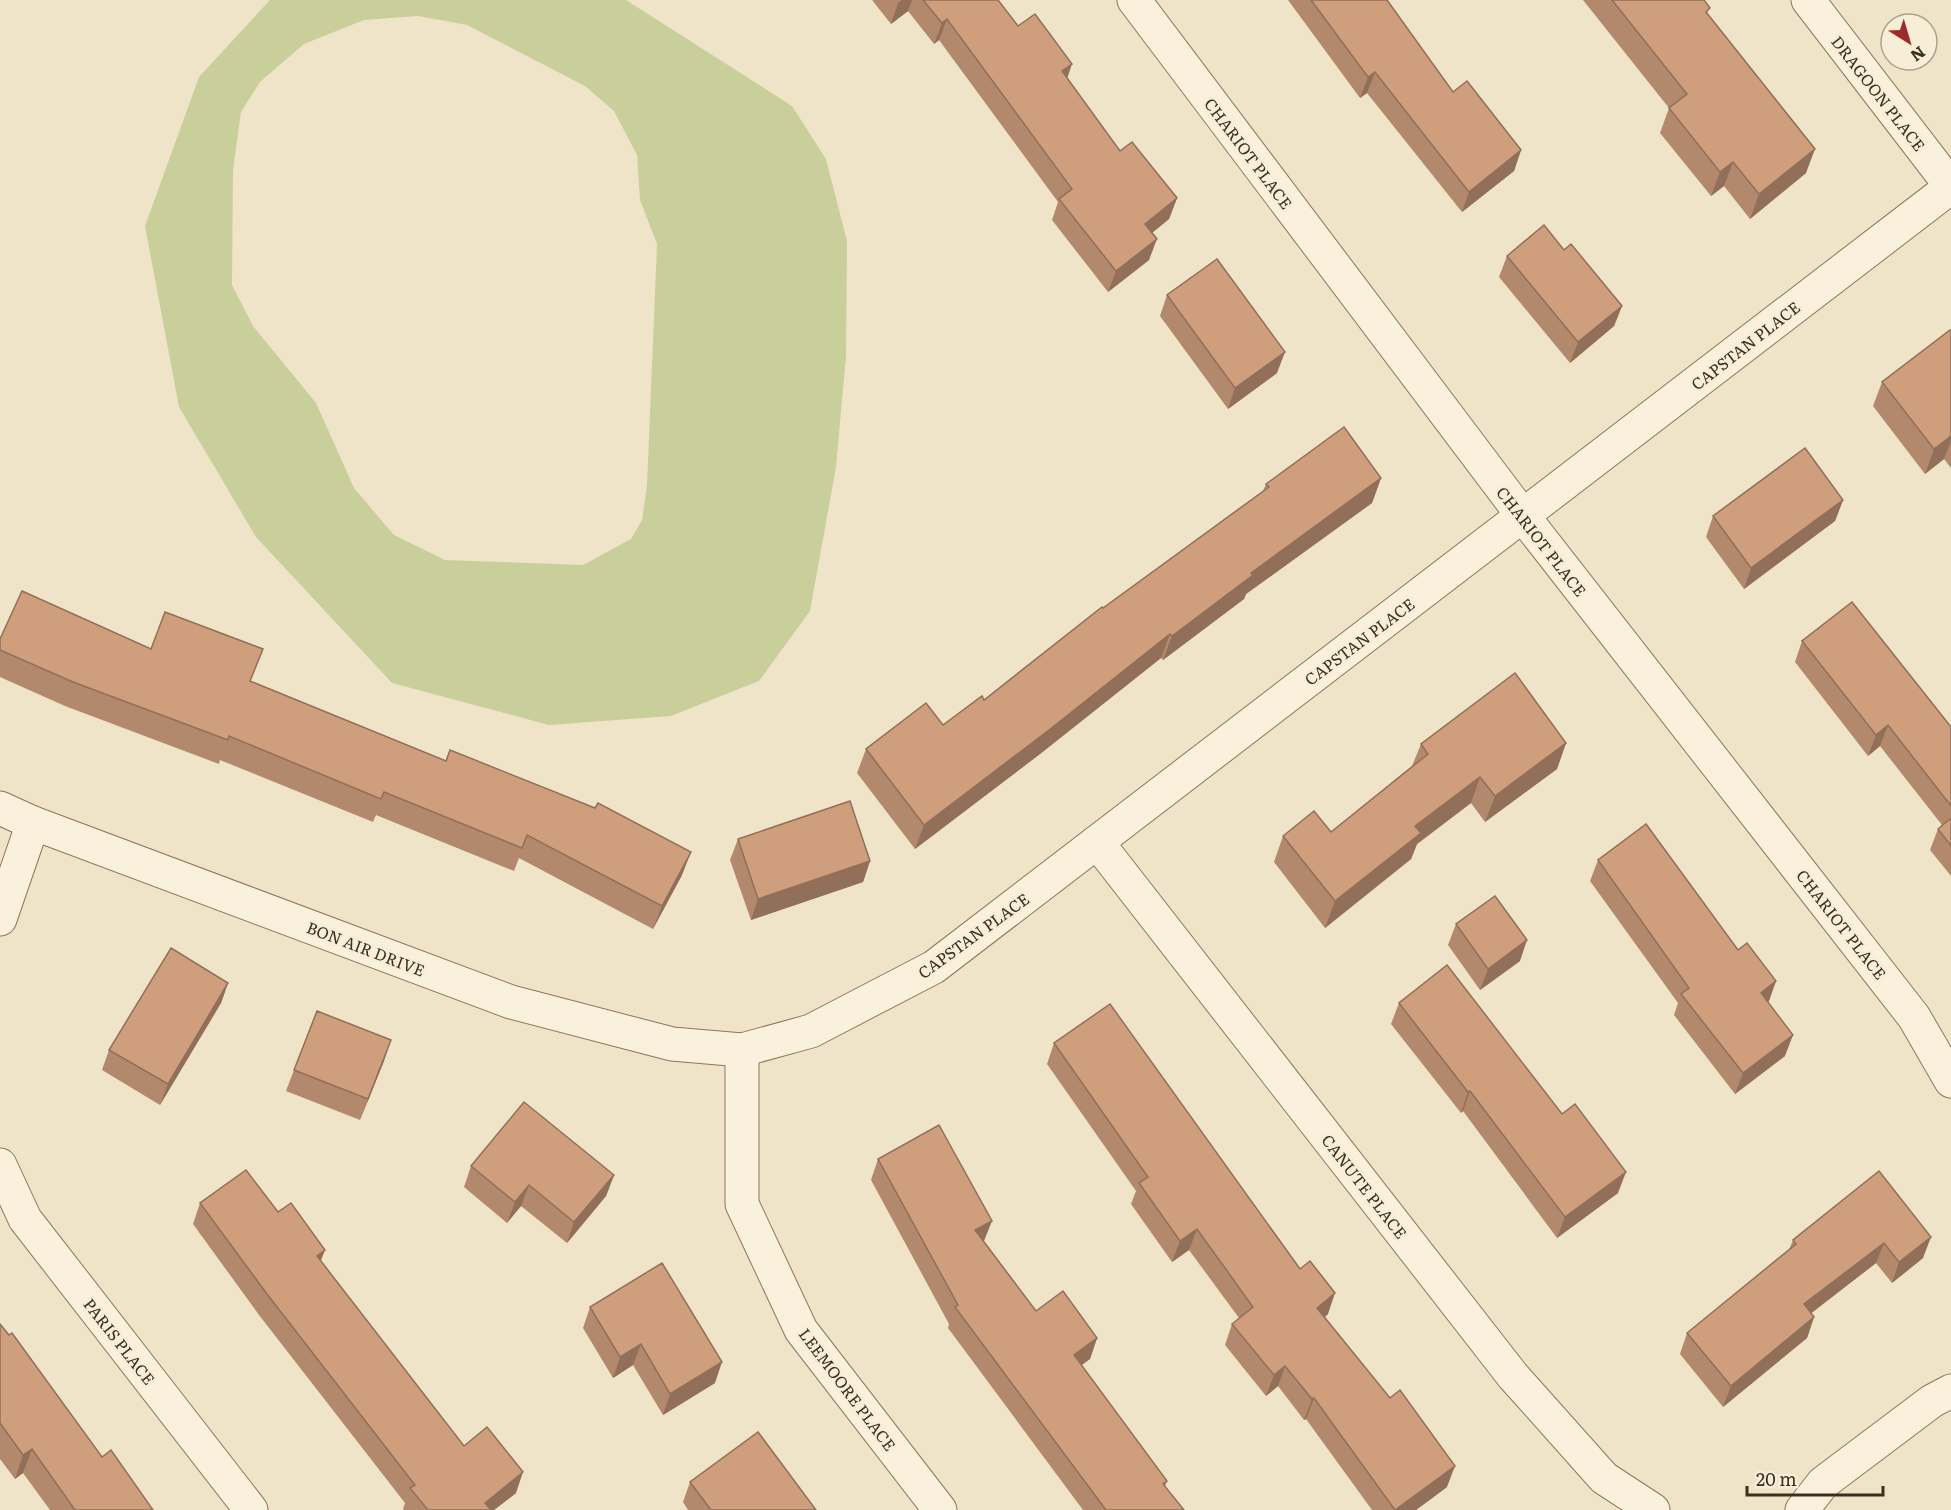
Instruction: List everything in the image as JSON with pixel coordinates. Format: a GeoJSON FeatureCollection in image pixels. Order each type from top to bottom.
{"type":"FeatureCollection","features":[{"type":"Feature","properties":{"kind":"street","name":"CHARIOT PLACE"},"geometry":{"type":"LineString","coordinates":[[1134,0],[1522,516],[1914,1017],[1951,1081]]}},
{"type":"Feature","properties":{"kind":"street","name":"DRAGOON PLACE"},"geometry":{"type":"LineString","coordinates":[[1808,0],[1951,187]]}},
{"type":"Feature","properties":{"kind":"street","name":"CAPSTAN PLACE"},"geometry":{"type":"LineString","coordinates":[[742,1050],[812,1031],[934,967],[1951,187]]}},
{"type":"Feature","properties":{"kind":"street","name":"BON AIR DRIVE"},"geometry":{"type":"LineString","coordinates":[[0,807],[33,823],[511,1002],[672,1044],[742,1050]]}},
{"type":"Feature","properties":{"kind":"street"},"geometry":{"type":"LineString","coordinates":[[0,919],[33,823]]}},
{"type":"Feature","properties":{"kind":"street","name":"CANUTE PLACE"},"geometry":{"type":"LineString","coordinates":[[1097,842],[1513,1376],[1604,1478],[1653,1510]]}},
{"type":"Feature","properties":{"kind":"street","name":"LEEMOORE PLACE"},"geometry":{"type":"LineString","coordinates":[[742,1050],[742,1204],[801,1330],[940,1510]]}},
{"type":"Feature","properties":{"kind":"street","name":"PARIS PLACE"},"geometry":{"type":"LineString","coordinates":[[0,1165],[25,1220],[251,1510]]}},
{"type":"Feature","properties":{"kind":"street"},"geometry":{"type":"LineString","coordinates":[[1802,1510],[1823,1483],[1932,1401],[1951,1391]]}},
{"type":"Feature","properties":{"kind":"green space"},"geometry":{"type":"Polygon","coordinates":[[[270,0],[626,0],[792,106],[826,159],[847,241],[846,356],[836,467],[810,611],[759,681],[671,716],[549,725],[392,683],[256,537],[179,407],[145,226],[199,77],[270,0]],[[418,16],[364,20],[304,44],[260,82],[241,112],[233,170],[232,285],[253,326],[316,403],[354,488],[394,535],[445,560],[583,565],[631,539],[642,520],[647,485],[657,244],[640,200],[637,155],[614,111],[585,86],[467,25],[418,16]]]}},
{"type":"Feature","properties":{"kind":"building"},"geometry":{"type":"Polygon","coordinates":[[[923,0],[998,0],[1018,26],[1035,14],[1072,64],[1062,71],[1120,151],[1132,142],[1177,198],[1145,224],[1157,239],[1116,271],[1059,199],[1072,189],[947,19],[942,23],[923,0]]]}},
{"type":"Feature","properties":{"kind":"building"},"geometry":{"type":"Polygon","coordinates":[[[1311,0],[1387,0],[1453,92],[1467,81],[1521,150],[1469,192],[1375,72],[1368,77],[1311,0]]]}},
{"type":"Feature","properties":{"kind":"building"},"geometry":{"type":"Polygon","coordinates":[[[1612,0],[1704,0],[1710,8],[1706,12],[1815,149],[1759,194],[1733,162],[1720,172],[1669,108],[1687,94],[1612,0]]]}},
{"type":"Feature","properties":{"kind":"building"},"geometry":{"type":"Polygon","coordinates":[[[1544,225],[1564,250],[1571,244],[1622,306],[1578,342],[1507,256],[1544,225]]]}},
{"type":"Feature","properties":{"kind":"building"},"geometry":{"type":"Polygon","coordinates":[[[1217,259],[1285,352],[1235,388],[1167,295],[1217,259]]]}},
{"type":"Feature","properties":{"kind":"building"},"geometry":{"type":"Polygon","coordinates":[[[1950,330],[1951,436],[1934,449],[1882,382],[1950,330]]]}},
{"type":"Feature","properties":{"kind":"building"},"geometry":{"type":"Polygon","coordinates":[[[1344,427],[1381,478],[1251,573],[1253,575],[1172,636],[1170,634],[924,825],[866,749],[926,703],[943,725],[982,696],[984,700],[1102,607],[1269,487],[1266,484],[1344,427]]]}},
{"type":"Feature","properties":{"kind":"building"},"geometry":{"type":"Polygon","coordinates":[[[1805,448],[1843,500],[1751,568],[1713,516],[1805,448]]]}},
{"type":"Feature","properties":{"kind":"building"},"geometry":{"type":"Polygon","coordinates":[[[22,591],[151,649],[165,612],[263,649],[250,681],[446,761],[450,750],[595,808],[598,803],[691,852],[662,906],[527,835],[522,848],[384,792],[381,799],[229,736],[228,740],[73,682],[0,650],[0,639],[22,591]]]}},
{"type":"Feature","properties":{"kind":"building"},"geometry":{"type":"Polygon","coordinates":[[[1852,602],[1951,727],[1951,806],[1888,725],[1876,735],[1802,641],[1852,602]]]}},
{"type":"Feature","properties":{"kind":"building"},"geometry":{"type":"Polygon","coordinates":[[[1515,673],[1566,743],[1495,796],[1480,777],[1415,826],[1421,833],[1335,901],[1283,836],[1314,811],[1331,832],[1428,754],[1421,744],[1515,673]]]}},
{"type":"Feature","properties":{"kind":"building"},"geometry":{"type":"Polygon","coordinates":[[[850,801],[870,861],[758,899],[738,839],[850,801]]]}},
{"type":"Feature","properties":{"kind":"building"},"geometry":{"type":"Polygon","coordinates":[[[1951,818],[1951,846],[1938,829],[1951,818]]]}},
{"type":"Feature","properties":{"kind":"building"},"geometry":{"type":"Polygon","coordinates":[[[1646,824],[1738,950],[1747,943],[1776,981],[1761,993],[1793,1035],[1743,1073],[1681,994],[1689,988],[1598,860],[1646,824]]]}},
{"type":"Feature","properties":{"kind":"building"},"geometry":{"type":"Polygon","coordinates":[[[1495,896],[1527,940],[1488,969],[1456,924],[1495,896]]]}},
{"type":"Feature","properties":{"kind":"building"},"geometry":{"type":"Polygon","coordinates":[[[171,948],[228,983],[168,1084],[109,1050],[171,948]]]}},
{"type":"Feature","properties":{"kind":"building"},"geometry":{"type":"Polygon","coordinates":[[[1447,965],[1562,1114],[1575,1104],[1626,1172],[1565,1217],[1470,1091],[1468,1092],[1399,1003],[1447,965]]]}},
{"type":"Feature","properties":{"kind":"building"},"geometry":{"type":"Polygon","coordinates":[[[1110,1004],[1300,1269],[1310,1261],[1335,1293],[1317,1308],[1390,1398],[1400,1390],[1455,1466],[1395,1510],[1314,1398],[1312,1399],[1285,1366],[1274,1375],[1232,1324],[1253,1307],[1197,1229],[1180,1241],[1139,1183],[1148,1177],[1054,1043],[1110,1004]]]}},
{"type":"Feature","properties":{"kind":"building"},"geometry":{"type":"Polygon","coordinates":[[[317,1011],[391,1040],[368,1099],[294,1070],[317,1011]]]}},
{"type":"Feature","properties":{"kind":"building"},"geometry":{"type":"Polygon","coordinates":[[[524,1102],[614,1175],[574,1222],[529,1185],[515,1202],[471,1166],[524,1102]]]}},
{"type":"Feature","properties":{"kind":"building"},"geometry":{"type":"Polygon","coordinates":[[[939,1125],[992,1221],[975,1230],[1036,1311],[1063,1291],[1097,1338],[1074,1355],[1167,1481],[1163,1484],[1184,1510],[1106,1510],[955,1307],[958,1305],[878,1159],[939,1125]]]}},
{"type":"Feature","properties":{"kind":"building"},"geometry":{"type":"Polygon","coordinates":[[[246,1170],[278,1212],[291,1203],[325,1250],[317,1256],[464,1446],[487,1427],[523,1472],[485,1503],[491,1510],[428,1510],[410,1488],[415,1485],[267,1294],[200,1203],[246,1170]]]}},
{"type":"Feature","properties":{"kind":"building"},"geometry":{"type":"Polygon","coordinates":[[[1879,1171],[1931,1237],[1899,1262],[1884,1243],[1804,1304],[1814,1317],[1731,1386],[1687,1333],[1796,1244],[1793,1240],[1879,1171]]]}},
{"type":"Feature","properties":{"kind":"building"},"geometry":{"type":"Polygon","coordinates":[[[662,1263],[722,1362],[670,1394],[641,1344],[620,1357],[590,1307],[662,1263]]]}},
{"type":"Feature","properties":{"kind":"building"},"geometry":{"type":"Polygon","coordinates":[[[0,1324],[9,1335],[12,1333],[102,1457],[111,1450],[153,1510],[75,1510],[32,1449],[23,1455],[0,1423],[0,1324]]]}},
{"type":"Feature","properties":{"kind":"building"},"geometry":{"type":"Polygon","coordinates":[[[758,1432],[816,1510],[711,1510],[690,1482],[758,1432]]]}}]}
